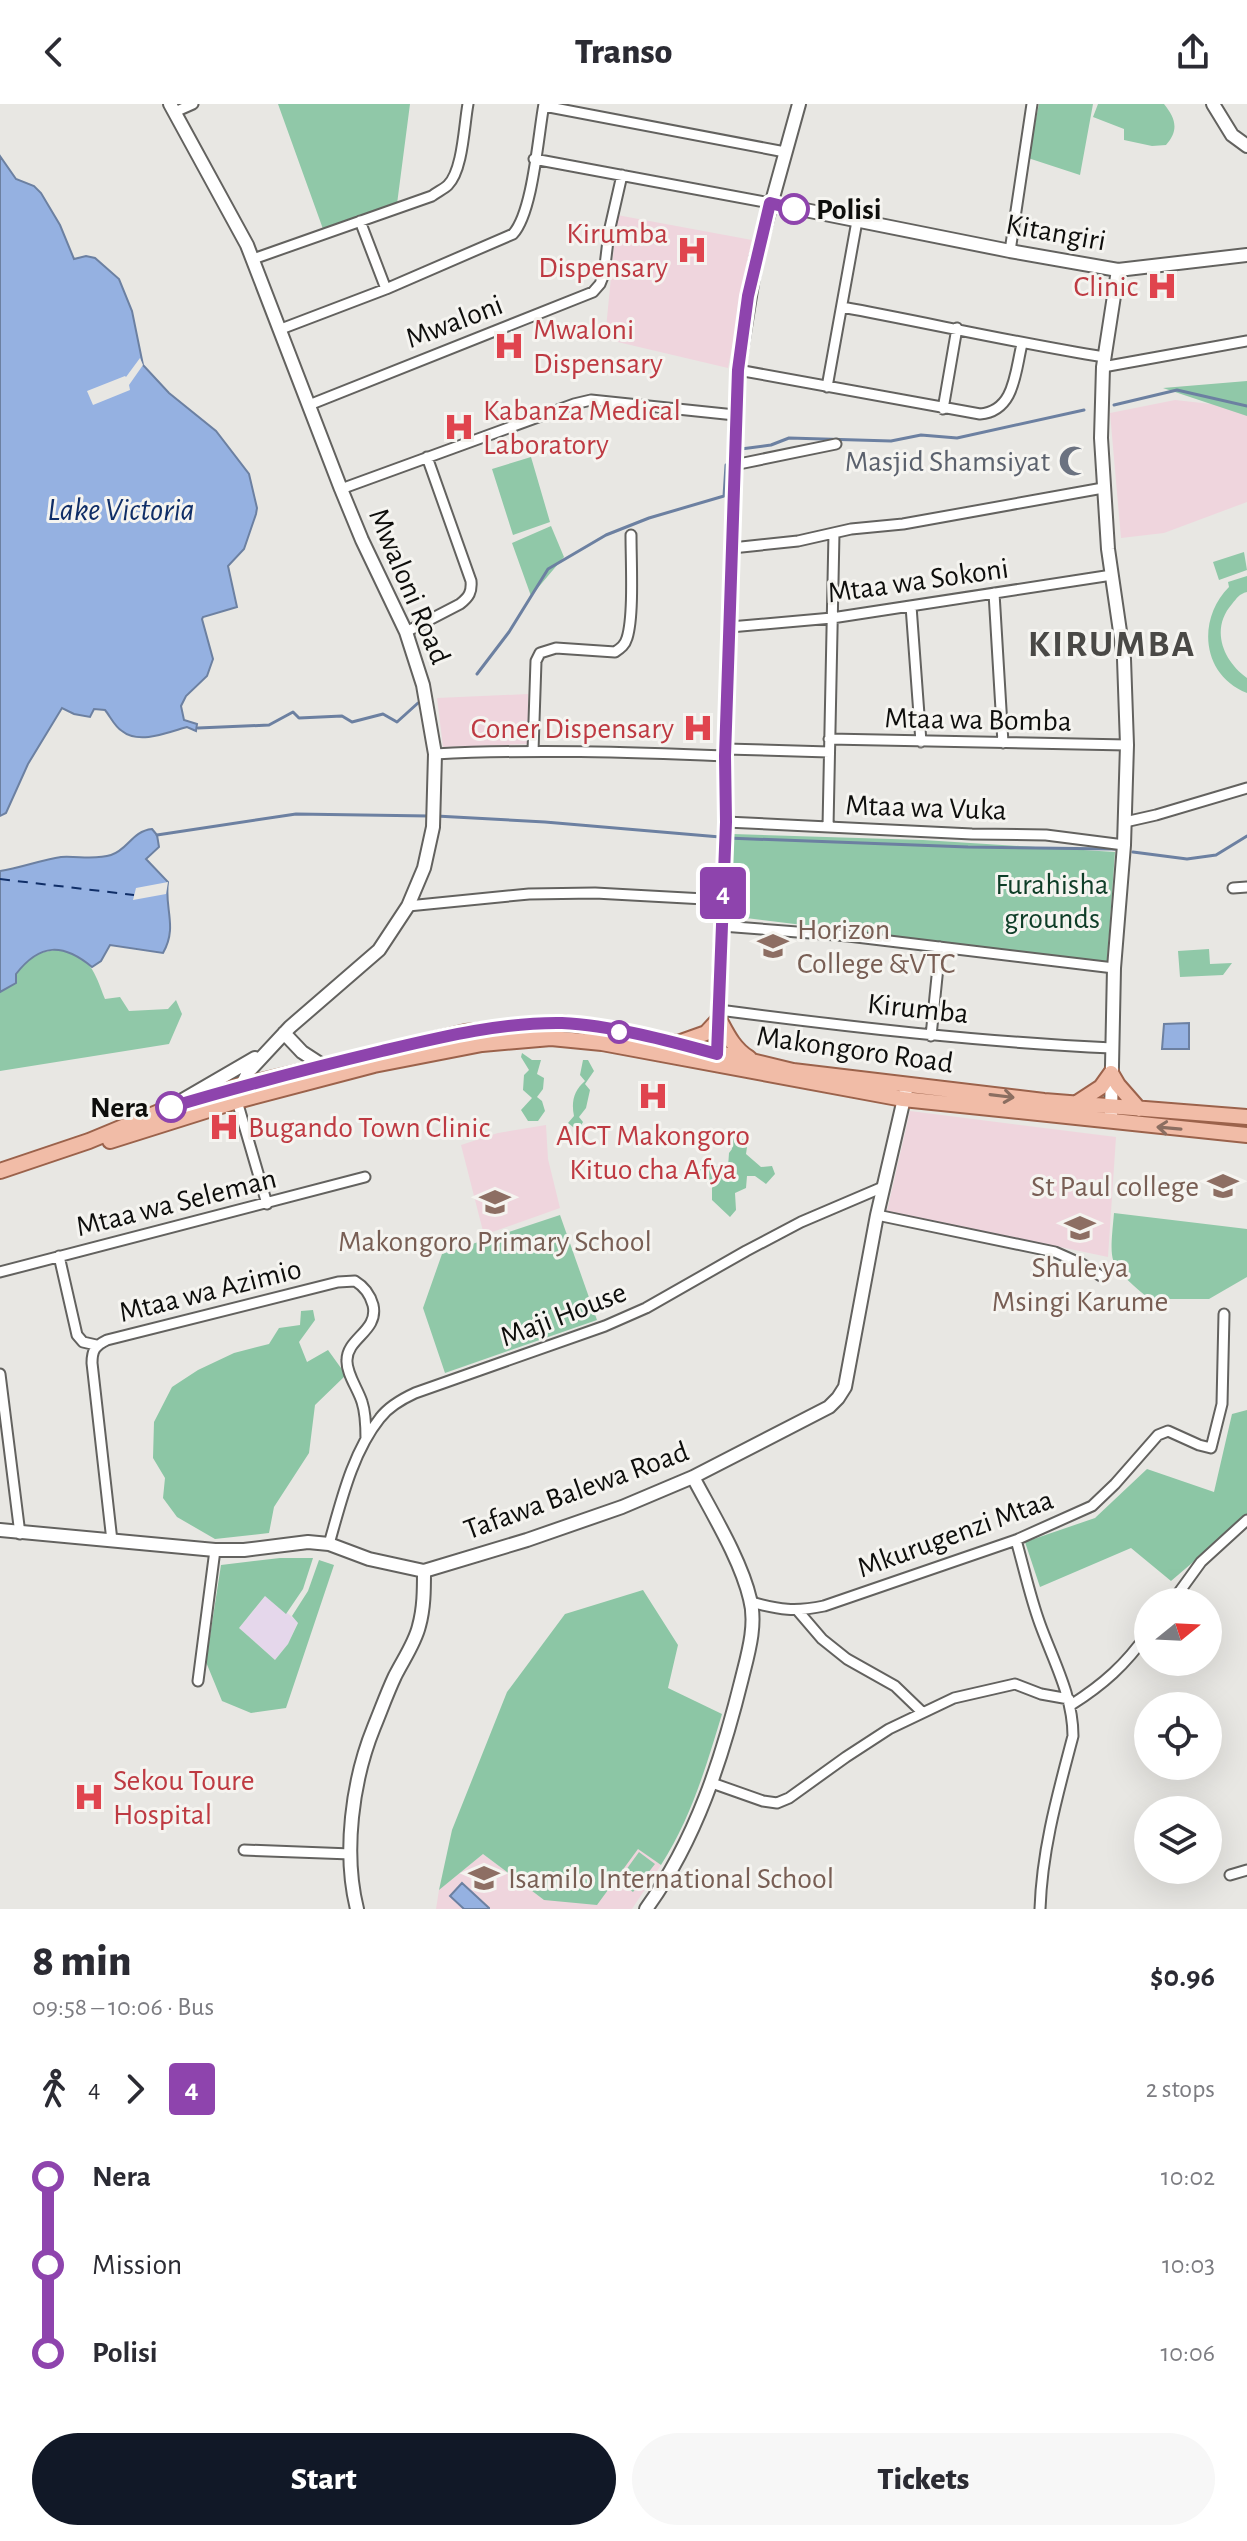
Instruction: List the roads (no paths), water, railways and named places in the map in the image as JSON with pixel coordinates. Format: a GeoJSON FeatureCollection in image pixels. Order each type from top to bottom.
{"type":"FeatureCollection","features":[{"type":"Feature","properties":{"kind":"main road"},"geometry":{"type":"LineString","coordinates":[[677,1043],[706,1033],[719,1015],[741,1053],[757,1063]]}},
{"type":"Feature","properties":{"kind":"main road","name":"Makongoro Road"},"geometry":{"type":"LineString","coordinates":[[0,1179],[322,1065],[466,1032],[562,1023],[677,1043],[716,1060],[757,1063],[905,1092],[1074,1104],[1111,1115],[1139,1109],[1247,1117]]}},
{"type":"Feature","properties":{"kind":"main road","name":"Makongoro Road"},"geometry":{"type":"LineString","coordinates":[[0,1171],[89,1141],[171,1107],[482,1044],[551,1038],[716,1060],[905,1092],[1111,1115],[1247,1135]]}},
{"type":"Feature","properties":{"kind":"main road"},"geometry":{"type":"LineString","coordinates":[[1074,1104],[1101,1087],[1111,1073],[1139,1109]]}},
{"type":"Feature","properties":{"kind":"street"},"geometry":{"type":"LineString","coordinates":[[172,108],[193,104]]}},
{"type":"Feature","properties":{"kind":"street"},"geometry":{"type":"LineString","coordinates":[[253,259],[432,196],[449,185],[460,154],[468,104]]}},
{"type":"Feature","properties":{"kind":"street"},"geometry":{"type":"LineString","coordinates":[[716,1060],[726,827],[725,753],[738,370],[748,296],[770,203],[799,104]]}},
{"type":"Feature","properties":{"kind":"street"},"geometry":{"type":"LineString","coordinates":[[1010,251],[1032,104]]}},
{"type":"Feature","properties":{"kind":"street"},"geometry":{"type":"LineString","coordinates":[[1213,104],[1232,135],[1247,146]]}},
{"type":"Feature","properties":{"kind":"street"},"geometry":{"type":"LineString","coordinates":[[281,329],[386,289],[513,234],[527,206],[544,105],[785,152]]}},
{"type":"Feature","properties":{"kind":"street","name":"Mwaloni Road"},"geometry":{"type":"LineString","coordinates":[[172,108],[253,259],[341,489],[406,632],[423,685],[435,754],[433,827],[424,868],[408,906],[379,950],[265,1052],[249,1071],[238,1094]]}},
{"type":"Feature","properties":{"kind":"street"},"geometry":{"type":"LineString","coordinates":[[534,159],[770,203]]}},
{"type":"Feature","properties":{"kind":"street","name":"Mwaloni"},"geometry":{"type":"LineString","coordinates":[[309,405],[593,292],[604,274],[609,232],[622,175]]}},
{"type":"Feature","properties":{"kind":"street","name":"Kitangiri"},"geometry":{"type":"LineString","coordinates":[[770,203],[1118,270],[1247,255]]}},
{"type":"Feature","properties":{"kind":"street"},"geometry":{"type":"LineString","coordinates":[[360,221],[386,289]]}},
{"type":"Feature","properties":{"kind":"street"},"geometry":{"type":"LineString","coordinates":[[827,387],[857,221]]}},
{"type":"Feature","properties":{"kind":"street"},"geometry":{"type":"LineString","coordinates":[[1111,1115],[1114,968],[1124,845],[1127,745],[1124,659],[1112,575],[1101,438],[1103,362],[1118,270]]}},
{"type":"Feature","properties":{"kind":"street"},"geometry":{"type":"LineString","coordinates":[[842,307],[957,328],[1103,362],[1247,341]]}},
{"type":"Feature","properties":{"kind":"street"},"geometry":{"type":"LineString","coordinates":[[943,409],[957,328]]}},
{"type":"Feature","properties":{"kind":"street"},"geometry":{"type":"LineString","coordinates":[[738,370],[943,409],[992,413],[1002,407],[1009,395],[1022,344]]}},
{"type":"Feature","properties":{"kind":"street"},"geometry":{"type":"LineString","coordinates":[[341,489],[591,400],[735,415]]}},
{"type":"Feature","properties":{"kind":"street"},"geometry":{"type":"LineString","coordinates":[[734,465],[836,444]]}},
{"type":"Feature","properties":{"kind":"street"},"geometry":{"type":"LineString","coordinates":[[406,632],[460,604],[472,590],[427,457]]}},
{"type":"Feature","properties":{"kind":"street"},"geometry":{"type":"LineString","coordinates":[[732,548],[784,543],[1103,488]]}},
{"type":"Feature","properties":{"kind":"street"},"geometry":{"type":"LineString","coordinates":[[828,827],[834,533]]}},
{"type":"Feature","properties":{"kind":"street"},"geometry":{"type":"LineString","coordinates":[[533,751],[536,661],[540,653],[556,648],[615,652],[627,641],[631,535]]}},
{"type":"Feature","properties":{"kind":"street","name":"Mtaa wa Sokoni"},"geometry":{"type":"LineString","coordinates":[[730,627],[832,618],[1112,575]]}},
{"type":"Feature","properties":{"kind":"street"},"geometry":{"type":"LineString","coordinates":[[994,593],[1003,743]]}},
{"type":"Feature","properties":{"kind":"street"},"geometry":{"type":"LineString","coordinates":[[911,606],[921,742]]}},
{"type":"Feature","properties":{"kind":"street","name":"Mtaa wa Bomba"},"geometry":{"type":"LineString","coordinates":[[829,739],[1127,745]]}},
{"type":"Feature","properties":{"kind":"street"},"geometry":{"type":"LineString","coordinates":[[435,754],[533,751],[829,752]]}},
{"type":"Feature","properties":{"kind":"street"},"geometry":{"type":"LineString","coordinates":[[1125,822],[1247,788]]}},
{"type":"Feature","properties":{"kind":"street","name":"Mtaa wa Vuka"},"geometry":{"type":"LineString","coordinates":[[726,827],[828,827],[1046,835],[1124,845]]}},
{"type":"Feature","properties":{"kind":"street"},"geometry":{"type":"LineString","coordinates":[[1233,888],[1247,887]]}},
{"type":"Feature","properties":{"kind":"street"},"geometry":{"type":"LineString","coordinates":[[408,906],[542,894],[595,893],[723,900]]}},
{"type":"Feature","properties":{"kind":"street"},"geometry":{"type":"LineString","coordinates":[[722,926],[822,933],[1114,968]]}},
{"type":"Feature","properties":{"kind":"street"},"geometry":{"type":"LineString","coordinates":[[931,1036],[940,947]]}},
{"type":"Feature","properties":{"kind":"street","name":"Kirumba"},"geometry":{"type":"LineString","coordinates":[[719,1015],[1014,1044],[1112,1048]]}},
{"type":"Feature","properties":{"kind":"street"},"geometry":{"type":"LineString","coordinates":[[284,1033],[302,1052],[322,1065]]}},
{"type":"Feature","properties":{"kind":"street"},"geometry":{"type":"LineString","coordinates":[[171,1107],[265,1052]]}},
{"type":"Feature","properties":{"kind":"street","name":"Tafawa Balewa Road"},"geometry":{"type":"LineString","coordinates":[[0,1530],[215,1550],[244,1550],[308,1542],[329,1544],[369,1559],[424,1571],[622,1507],[693,1477],[829,1407],[838,1398],[849,1372],[877,1215],[905,1092]]}},
{"type":"Feature","properties":{"kind":"street"},"geometry":{"type":"LineString","coordinates":[[238,1094],[267,1204]]}},
{"type":"Feature","properties":{"kind":"street","name":"Mtaa wa Seleman"},"geometry":{"type":"LineString","coordinates":[[0,1272],[365,1177]]}},
{"type":"Feature","properties":{"kind":"street","name":"Maji House"},"geometry":{"type":"LineString","coordinates":[[329,1544],[366,1439],[381,1416],[398,1402],[646,1308],[801,1222],[883,1187]]}},
{"type":"Feature","properties":{"kind":"street"},"geometry":{"type":"LineString","coordinates":[[877,1215],[1055,1252],[1101,1276]]}},
{"type":"Feature","properties":{"kind":"street"},"geometry":{"type":"LineString","coordinates":[[59,1256],[77,1335],[83,1342],[96,1345]]}},
{"type":"Feature","properties":{"kind":"street","name":"Mtaa wa Azimio"},"geometry":{"type":"LineString","coordinates":[[112,1541],[92,1363],[96,1345],[107,1340],[338,1282],[355,1281],[368,1291],[374,1313],[372,1324],[346,1357],[362,1403],[366,1439]]}},
{"type":"Feature","properties":{"kind":"street","name":"Mkurugenzi Mtaa"},"geometry":{"type":"LineString","coordinates":[[751,1602],[798,1611],[824,1606],[1016,1540],[1092,1506],[1158,1435],[1168,1431],[1211,1448],[1222,1404],[1224,1314]]}},
{"type":"Feature","properties":{"kind":"street"},"geometry":{"type":"LineString","coordinates":[[0,1374],[20,1534]]}},
{"type":"Feature","properties":{"kind":"street"},"geometry":{"type":"LineString","coordinates":[[646,1909],[665,1883],[684,1847],[712,1783],[750,1643],[751,1602],[740,1572],[693,1477]]}},
{"type":"Feature","properties":{"kind":"street"},"geometry":{"type":"LineString","coordinates":[[1182,1588],[1201,1562],[1247,1520]]}},
{"type":"Feature","properties":{"kind":"street"},"geometry":{"type":"LineString","coordinates":[[1016,1540],[1036,1613],[1070,1702],[1073,1736],[1047,1839],[1040,1909]]}},
{"type":"Feature","properties":{"kind":"street"},"geometry":{"type":"LineString","coordinates":[[198,1681],[215,1550]]}},
{"type":"Feature","properties":{"kind":"street"},"geometry":{"type":"LineString","coordinates":[[357,1909],[351,1854],[359,1775],[372,1732],[419,1629],[424,1571]]}},
{"type":"Feature","properties":{"kind":"street"},"geometry":{"type":"LineString","coordinates":[[798,1611],[822,1639],[847,1659],[895,1686],[922,1712]]}},
{"type":"Feature","properties":{"kind":"street"},"geometry":{"type":"LineString","coordinates":[[712,1783],[777,1803],[789,1798],[846,1757],[922,1712],[954,1698],[1015,1684],[1070,1702],[1098,1688],[1134,1652]]}},
{"type":"Feature","properties":{"kind":"street"},"geometry":{"type":"LineString","coordinates":[[244,1850],[351,1854]]}},
{"type":"Feature","properties":{"kind":"street"},"geometry":{"type":"LineString","coordinates":[[1230,1875],[1247,1870]]}},
{"type":"Feature","properties":{"kind":"water","name":"Lake Victoria"},"geometry":{"type":"Polygon","coordinates":[[[0,156],[16,179],[34,186],[41,193],[60,225],[74,259],[86,256],[95,258],[119,279],[132,311],[143,365],[169,393],[216,431],[249,474],[257,508],[244,549],[228,566],[237,607],[202,619],[213,659],[207,676],[186,696],[181,706],[184,720],[197,724],[196,731],[187,727],[137,737],[119,729],[105,710],[94,709],[90,717],[62,708],[28,764],[6,813],[0,816],[0,156]]]}},
{"type":"Feature","properties":{"kind":"water"},"geometry":{"type":"Polygon","coordinates":[[[152,829],[157,835],[159,847],[146,859],[168,882],[170,935],[163,953],[110,945],[101,961],[92,967],[62,950],[43,952],[34,956],[16,974],[16,983],[0,992],[0,871],[61,857],[111,855],[140,833],[152,829]]]}},
{"type":"Feature","properties":{"kind":"water"},"geometry":{"type":"Polygon","coordinates":[[[1189,1023],[1189,1049],[1162,1049],[1164,1024],[1189,1023]]]}},
{"type":"Feature","properties":{"kind":"water"},"geometry":{"type":"Polygon","coordinates":[[[462,1883],[489,1909],[464,1909],[450,1896],[462,1883]]]}},
{"type":"Feature","properties":{"kind":"waterway"},"geometry":{"type":"LineString","coordinates":[[1114,405],[1177,390],[1247,406]]}},
{"type":"Feature","properties":{"kind":"waterway"},"geometry":{"type":"LineString","coordinates":[[741,449],[771,445],[789,438],[891,441],[921,435],[957,438],[1084,410]]}},
{"type":"Feature","properties":{"kind":"waterway"},"geometry":{"type":"LineString","coordinates":[[477,674],[509,632],[548,569],[606,535],[649,518],[724,496],[726,465]]}},
{"type":"Feature","properties":{"kind":"waterway"},"geometry":{"type":"LineString","coordinates":[[198,728],[269,725],[293,712],[299,718],[342,716],[352,722],[383,714],[397,722],[418,703]]}},
{"type":"Feature","properties":{"kind":"waterway"},"geometry":{"type":"LineString","coordinates":[[157,835],[296,814],[429,816]]}},
{"type":"Feature","properties":{"kind":"waterway"},"geometry":{"type":"LineString","coordinates":[[436,816],[720,837]]}},
{"type":"Feature","properties":{"kind":"waterway"},"geometry":{"type":"LineString","coordinates":[[1133,852],[1187,859],[1216,855],[1247,836]]}},
{"type":"Feature","properties":{"kind":"waterway"},"geometry":{"type":"LineString","coordinates":[[727,838],[1115,849]]}},
{"type":"Feature","properties":{"kind":"place","name":"Polisi"},"geometry":{"type":"Point","coordinates":[794,209]}},
{"type":"Feature","properties":{"kind":"place","name":"Kirumba Dispensary"},"geometry":{"type":"Point","coordinates":[692,250]}},
{"type":"Feature","properties":{"kind":"place","name":"Clinic"},"geometry":{"type":"Point","coordinates":[1162,286]}},
{"type":"Feature","properties":{"kind":"place","name":"Mwaloni Dispensary"},"geometry":{"type":"Point","coordinates":[509,346]}},
{"type":"Feature","properties":{"kind":"place","name":"Kabanza Medical Laboratory"},"geometry":{"type":"Point","coordinates":[459,427]}},
{"type":"Feature","properties":{"kind":"place","name":"Masjid Shamsiyat"},"geometry":{"type":"Point","coordinates":[1074,461]}},
{"type":"Feature","properties":{"kind":"place","name":"Coner Dispensary"},"geometry":{"type":"Point","coordinates":[698,728]}},
{"type":"Feature","properties":{"kind":"place","name":"Horizon College &VTC"},"geometry":{"type":"Point","coordinates":[773,946]}},
{"type":"Feature","properties":{"kind":"place","name":"AICT Makongoro Kituo cha Afya"},"geometry":{"type":"Point","coordinates":[653,1096]}},
{"type":"Feature","properties":{"kind":"place","name":"Nera"},"geometry":{"type":"Point","coordinates":[171,1107]}},
{"type":"Feature","properties":{"kind":"place","name":"Bugando Town Clinic"},"geometry":{"type":"Point","coordinates":[224,1127]}},
{"type":"Feature","properties":{"kind":"place","name":"St Paul college"},"geometry":{"type":"Point","coordinates":[1223,1186]}},
{"type":"Feature","properties":{"kind":"place","name":"Makongoro Primary School"},"geometry":{"type":"Point","coordinates":[495,1202]}},
{"type":"Feature","properties":{"kind":"place","name":"Shule ya Msingi Karume"},"geometry":{"type":"Point","coordinates":[1080,1228]}},
{"type":"Feature","properties":{"kind":"place","name":"Sekou Toure Hospital"},"geometry":{"type":"Point","coordinates":[89,1797]}},
{"type":"Feature","properties":{"kind":"place","name":"Isamilo International School"},"geometry":{"type":"Point","coordinates":[484,1878]}},
{"type":"Feature","properties":{"kind":"district","name":"KIRUMBA"},"geometry":{"type":"Point","coordinates":[1112,643]}},
{"type":"Feature","properties":{"kind":"park label","name":"Furahisha grounds"},"geometry":{"type":"Point","coordinates":[1052,901]}}]}
